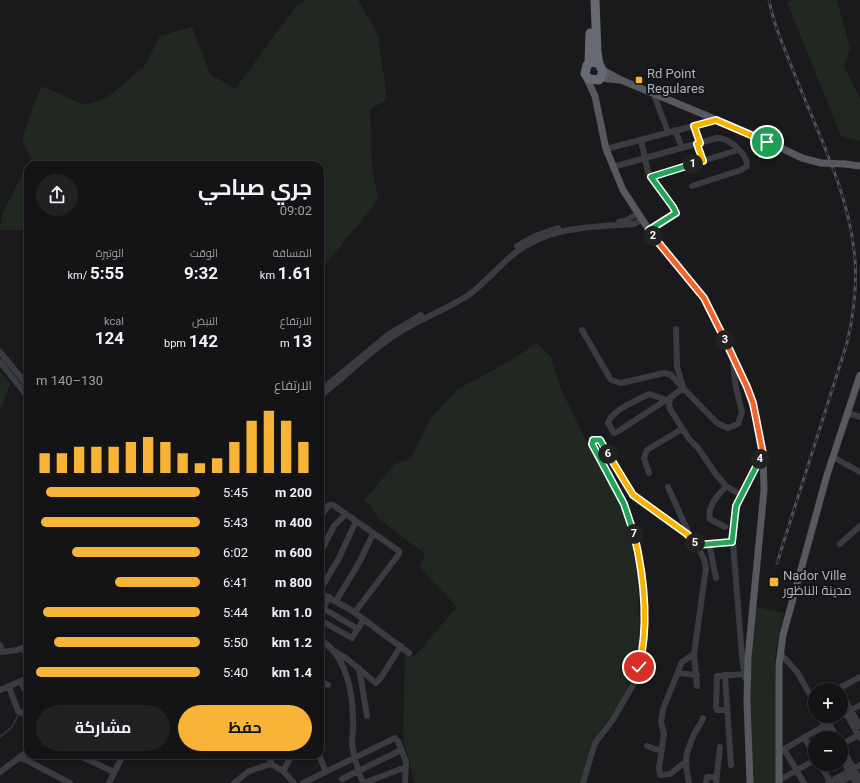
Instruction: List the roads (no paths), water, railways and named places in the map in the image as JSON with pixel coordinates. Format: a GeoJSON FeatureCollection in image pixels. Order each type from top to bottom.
{"type":"FeatureCollection","features":[{"type":"Feature","properties":{"kind":"highway"},"geometry":{"type":"LineString","coordinates":[[590,0],[589,63],[584,71],[586,77],[592,81],[600,73],[595,0]]}},
{"type":"Feature","properties":{"kind":"highway"},"geometry":{"type":"LineString","coordinates":[[589,63],[600,73]]}},
{"type":"Feature","properties":{"kind":"main road"},"geometry":{"type":"LineString","coordinates":[[595,96],[600,73],[621,80],[758,137],[802,158],[821,163],[860,166]]}},
{"type":"Feature","properties":{"kind":"main road"},"geometry":{"type":"LineString","coordinates":[[586,77],[595,96],[606,149],[623,190],[641,220],[704,298],[747,387],[753,403],[763,454],[762,512],[748,651],[747,688],[750,783]]}},
{"type":"Feature","properties":{"kind":"main road"},"geometry":{"type":"LineString","coordinates":[[780,782],[780,653],[787,616],[833,458],[860,374]]}},
{"type":"Feature","properties":{"kind":"main road"},"geometry":{"type":"LineString","coordinates":[[779,712],[782,750],[780,782]]}},
{"type":"Feature","properties":{"kind":"street"},"geometry":{"type":"LineString","coordinates":[[654,94],[668,132]]}},
{"type":"Feature","properties":{"kind":"street"},"geometry":{"type":"LineString","coordinates":[[606,149],[716,120]]}},
{"type":"Feature","properties":{"kind":"street"},"geometry":{"type":"LineString","coordinates":[[694,126],[703,161]]}},
{"type":"Feature","properties":{"kind":"street"},"geometry":{"type":"LineString","coordinates":[[675,130],[682,148]]}},
{"type":"Feature","properties":{"kind":"street"},"geometry":{"type":"LineString","coordinates":[[613,167],[717,138],[725,138],[738,150],[747,163],[745,168],[692,186]]}},
{"type":"Feature","properties":{"kind":"street"},"geometry":{"type":"LineString","coordinates":[[640,140],[651,177],[676,213],[649,230]]}},
{"type":"Feature","properties":{"kind":"street"},"geometry":{"type":"LineString","coordinates":[[651,177],[738,150]]}},
{"type":"Feature","properties":{"kind":"street"},"geometry":{"type":"LineString","coordinates":[[324,393],[388,340],[426,316],[467,296],[517,251],[541,238],[557,232],[626,223],[637,214]]}},
{"type":"Feature","properties":{"kind":"street"},"geometry":{"type":"LineString","coordinates":[[324,388],[389,334],[411,320],[464,293],[525,241],[548,231],[570,226],[626,223],[634,224],[641,220]]}},
{"type":"Feature","properties":{"kind":"street"},"geometry":{"type":"LineString","coordinates":[[676,329],[678,370],[683,388]]}},
{"type":"Feature","properties":{"kind":"street"},"geometry":{"type":"LineString","coordinates":[[582,330],[611,380],[621,383],[667,373],[717,423],[728,428],[733,427],[740,421],[742,412],[735,383],[733,358]]}},
{"type":"Feature","properties":{"kind":"street"},"geometry":{"type":"LineString","coordinates":[[0,352],[24,390]]}},
{"type":"Feature","properties":{"kind":"street"},"geometry":{"type":"LineString","coordinates":[[0,362],[24,383]]}},
{"type":"Feature","properties":{"kind":"street"},"geometry":{"type":"LineString","coordinates":[[668,400],[649,394],[614,415],[608,423],[614,433],[617,432],[668,400],[683,388]]}},
{"type":"Feature","properties":{"kind":"street"},"geometry":{"type":"LineString","coordinates":[[668,400],[670,409],[682,429],[726,486],[741,495]]}},
{"type":"Feature","properties":{"kind":"street"},"geometry":{"type":"LineString","coordinates":[[848,413],[860,417]]}},
{"type":"Feature","properties":{"kind":"street"},"geometry":{"type":"LineString","coordinates":[[649,473],[644,458],[647,450],[682,429]]}},
{"type":"Feature","properties":{"kind":"street"},"geometry":{"type":"LineString","coordinates":[[583,783],[594,743],[612,721],[633,685],[641,661],[645,632],[638,554],[631,522],[624,504],[592,444],[593,440],[600,440],[633,495],[690,537],[697,545],[704,559],[706,568],[694,654],[697,686]]}},
{"type":"Feature","properties":{"kind":"street"},"geometry":{"type":"LineString","coordinates":[[747,688],[732,542],[734,515],[741,495],[763,454]]}},
{"type":"Feature","properties":{"kind":"street"},"geometry":{"type":"LineString","coordinates":[[833,458],[860,472]]}},
{"type":"Feature","properties":{"kind":"street"},"geometry":{"type":"LineString","coordinates":[[725,527],[710,519],[709,513],[710,508],[726,486]]}},
{"type":"Feature","properties":{"kind":"street"},"geometry":{"type":"LineString","coordinates":[[668,487],[690,537]]}},
{"type":"Feature","properties":{"kind":"street"},"geometry":{"type":"LineString","coordinates":[[324,512],[330,505],[346,514],[399,552],[355,612]]}},
{"type":"Feature","properties":{"kind":"street"},"geometry":{"type":"LineString","coordinates":[[324,545],[334,526],[346,514]]}},
{"type":"Feature","properties":{"kind":"street"},"geometry":{"type":"LineString","coordinates":[[324,583],[339,558],[356,521]]}},
{"type":"Feature","properties":{"kind":"street"},"geometry":{"type":"LineString","coordinates":[[840,544],[860,526]]}},
{"type":"Feature","properties":{"kind":"street"},"geometry":{"type":"LineString","coordinates":[[336,601],[354,571],[373,534]]}},
{"type":"Feature","properties":{"kind":"street"},"geometry":{"type":"LineString","coordinates":[[697,545],[732,542]]}},
{"type":"Feature","properties":{"kind":"street"},"geometry":{"type":"LineString","coordinates":[[709,544],[716,578]]}},
{"type":"Feature","properties":{"kind":"street"},"geometry":{"type":"LineString","coordinates":[[324,595],[355,612],[409,653]]}},
{"type":"Feature","properties":{"kind":"street"},"geometry":{"type":"LineString","coordinates":[[329,598],[324,609],[358,629]]}},
{"type":"Feature","properties":{"kind":"street"},"geometry":{"type":"LineString","coordinates":[[324,622],[352,638],[364,619]]}},
{"type":"Feature","properties":{"kind":"street"},"geometry":{"type":"LineString","coordinates":[[324,643],[359,668],[374,682],[377,682],[401,646]]}},
{"type":"Feature","properties":{"kind":"street"},"geometry":{"type":"LineString","coordinates":[[0,645],[2,652],[24,647]]}},
{"type":"Feature","properties":{"kind":"street"},"geometry":{"type":"LineString","coordinates":[[334,651],[349,685],[353,718],[352,744],[358,771],[363,783],[406,767]]}},
{"type":"Feature","properties":{"kind":"street"},"geometry":{"type":"LineString","coordinates":[[780,653],[797,672],[808,690]]}},
{"type":"Feature","properties":{"kind":"street"},"geometry":{"type":"LineString","coordinates":[[694,654],[682,662],[663,709],[661,722],[664,734],[658,771],[660,775],[670,774],[684,763],[688,747],[703,718]]}},
{"type":"Feature","properties":{"kind":"street"},"geometry":{"type":"LineString","coordinates":[[359,668],[367,716]]}},
{"type":"Feature","properties":{"kind":"street"},"geometry":{"type":"LineString","coordinates":[[678,673],[697,676]]}},
{"type":"Feature","properties":{"kind":"street"},"geometry":{"type":"LineString","coordinates":[[727,710],[717,710],[716,708],[717,676],[745,674]]}},
{"type":"Feature","properties":{"kind":"street"},"geometry":{"type":"LineString","coordinates":[[725,675],[730,765]]}},
{"type":"Feature","properties":{"kind":"street"},"geometry":{"type":"LineString","coordinates":[[848,684],[858,678],[860,686]]}},
{"type":"Feature","properties":{"kind":"street"},"geometry":{"type":"LineString","coordinates":[[0,690],[24,680]]}},
{"type":"Feature","properties":{"kind":"street"},"geometry":{"type":"LineString","coordinates":[[21,682],[24,688]]}},
{"type":"Feature","properties":{"kind":"street"},"geometry":{"type":"LineString","coordinates":[[324,683],[328,685]]}},
{"type":"Feature","properties":{"kind":"street"},"geometry":{"type":"LineString","coordinates":[[9,687],[18,711],[24,714]]}},
{"type":"Feature","properties":{"kind":"street"},"geometry":{"type":"LineString","coordinates":[[804,783],[782,750],[860,705]]}},
{"type":"Feature","properties":{"kind":"street"},"geometry":{"type":"LineString","coordinates":[[849,712],[860,726]]}},
{"type":"Feature","properties":{"kind":"street"},"geometry":{"type":"LineString","coordinates":[[848,742],[859,736],[849,712]]}},
{"type":"Feature","properties":{"kind":"street"},"geometry":{"type":"LineString","coordinates":[[826,724],[828,731]]}},
{"type":"Feature","properties":{"kind":"street"},"geometry":{"type":"LineString","coordinates":[[826,724],[832,731]]}},
{"type":"Feature","properties":{"kind":"street"},"geometry":{"type":"LineString","coordinates":[[804,737],[808,744]]}},
{"type":"Feature","properties":{"kind":"street"},"geometry":{"type":"LineString","coordinates":[[303,783],[393,738],[397,739],[406,760],[405,783]]}},
{"type":"Feature","properties":{"kind":"street"},"geometry":{"type":"LineString","coordinates":[[647,746],[661,751]]}},
{"type":"Feature","properties":{"kind":"street"},"geometry":{"type":"LineString","coordinates":[[706,783],[708,777],[717,780],[720,747]]}},
{"type":"Feature","properties":{"kind":"street"},"geometry":{"type":"LineString","coordinates":[[336,767],[343,781],[358,771],[401,750]]}},
{"type":"Feature","properties":{"kind":"street"},"geometry":{"type":"LineString","coordinates":[[0,772],[24,754]]}},
{"type":"Feature","properties":{"kind":"street"},"geometry":{"type":"LineString","coordinates":[[20,757],[70,783]]}},
{"type":"Feature","properties":{"kind":"street"},"geometry":{"type":"LineString","coordinates":[[86,759],[114,772]]}},
{"type":"Feature","properties":{"kind":"street"},"geometry":{"type":"LineString","coordinates":[[109,783],[121,759]]}},
{"type":"Feature","properties":{"kind":"street"},"geometry":{"type":"LineString","coordinates":[[270,759],[271,764]]}},
{"type":"Feature","properties":{"kind":"street"},"geometry":{"type":"LineString","coordinates":[[283,770],[290,759]]}},
{"type":"Feature","properties":{"kind":"street"},"geometry":{"type":"LineString","coordinates":[[321,759],[326,772]]}},
{"type":"Feature","properties":{"kind":"street"},"geometry":{"type":"LineString","coordinates":[[848,761],[856,783]]}},
{"type":"Feature","properties":{"kind":"street"},"geometry":{"type":"LineString","coordinates":[[684,763],[688,771],[689,783]]}},
{"type":"Feature","properties":{"kind":"street"},"geometry":{"type":"LineString","coordinates":[[234,783],[249,771],[271,764],[283,770],[290,782]]}},
{"type":"Feature","properties":{"kind":"street"},"geometry":{"type":"LineString","coordinates":[[780,782],[796,770],[808,764]]}},
{"type":"Feature","properties":{"kind":"street"},"geometry":{"type":"LineString","coordinates":[[839,783],[860,765]]}},
{"type":"Feature","properties":{"kind":"street"},"geometry":{"type":"LineString","coordinates":[[848,766],[860,780]]}},
{"type":"Feature","properties":{"kind":"street"},"geometry":{"type":"LineString","coordinates":[[824,771],[830,783],[853,772]]}},
{"type":"Feature","properties":{"kind":"waterway"},"geometry":{"type":"LineString","coordinates":[[0,737],[12,727],[19,713]]}},
{"type":"Feature","properties":{"kind":"railway"},"geometry":{"type":"LineString","coordinates":[[769,0],[780,38],[838,182],[850,227],[856,273],[852,320],[847,343],[777,563]]}},
{"type":"Feature","properties":{"kind":"place","name":"Rd Point Regulares"},"geometry":{"type":"Point","coordinates":[639,80]}},
{"type":"Feature","properties":{"kind":"place","name":"Nador Ville مدينة الناظور"},"geometry":{"type":"Point","coordinates":[774,582]}}]}
